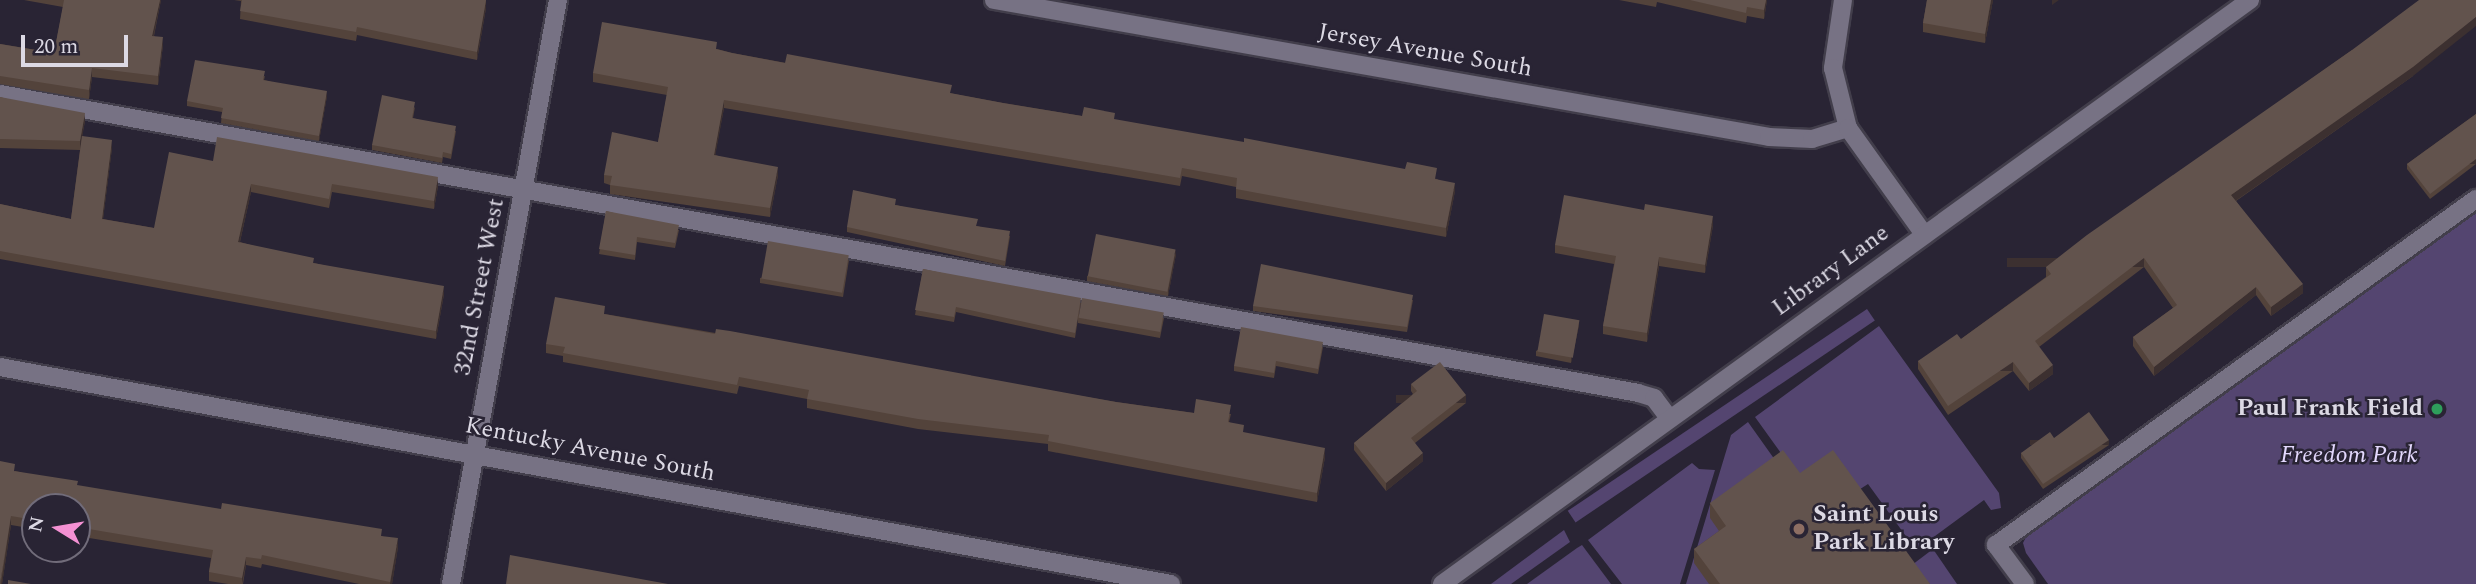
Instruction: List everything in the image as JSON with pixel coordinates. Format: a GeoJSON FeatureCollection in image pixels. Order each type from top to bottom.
{"type":"FeatureCollection","features":[{"type":"Feature","properties":{"kind":"street","name":"32nd Street West"},"geometry":{"type":"LineString","coordinates":[[451,584],[558,0]]}},
{"type":"Feature","properties":{"kind":"street","name":"Jersey Avenue South"},"geometry":{"type":"LineString","coordinates":[[994,0],[1769,136],[1812,139],[1848,128]]}},
{"type":"Feature","properties":{"kind":"street"},"geometry":{"type":"LineString","coordinates":[[1843,0],[1833,68],[1848,128],[1924,234]]}},
{"type":"Feature","properties":{"kind":"street","name":"Library Lane"},"geometry":{"type":"LineString","coordinates":[[1442,584],[2250,0]]}},
{"type":"Feature","properties":{"kind":"street"},"geometry":{"type":"LineString","coordinates":[[0,94],[524,187],[1638,393],[1654,398],[1669,418]]}},
{"type":"Feature","properties":{"kind":"street"},"geometry":{"type":"LineString","coordinates":[[2025,584],[1996,545],[2476,199]]}},
{"type":"Feature","properties":{"kind":"street","name":"Kentucky Avenue South"},"geometry":{"type":"LineString","coordinates":[[0,368],[475,453],[1171,584]]}},
{"type":"Feature","properties":{"kind":"green space","name":"Freedom Park"},"geometry":{"type":"Polygon","coordinates":[[[2476,208],[2476,584],[2048,584],[2026,553],[2023,543],[2030,529],[2476,208]]]}},
{"type":"Feature","properties":{"kind":"green space"},"geometry":{"type":"Polygon","coordinates":[[[1867,309],[1875,321],[1576,522],[1568,511],[1867,309]]]}},
{"type":"Feature","properties":{"kind":"green space"},"geometry":{"type":"Polygon","coordinates":[[[1879,326],[1999,493],[2001,508],[1991,510],[1984,500],[1916,550],[1868,484],[1854,493],[1804,485],[1755,417],[1879,326]]]}},
{"type":"Feature","properties":{"kind":"green space"},"geometry":{"type":"Polygon","coordinates":[[[1748,422],[1780,467],[1726,540],[1710,584],[1686,584],[1731,435],[1748,422]]]}},
{"type":"Feature","properties":{"kind":"green space"},"geometry":{"type":"Polygon","coordinates":[[[1692,463],[1699,469],[1715,470],[1680,584],[1622,584],[1588,540],[1692,463]]]}},
{"type":"Feature","properties":{"kind":"green space"},"geometry":{"type":"Polygon","coordinates":[[[1564,530],[1570,542],[1511,584],[1491,584],[1564,530]]]}},
{"type":"Feature","properties":{"kind":"green space"},"geometry":{"type":"Polygon","coordinates":[[[1582,545],[1611,584],[1527,584],[1577,548],[1582,545]]]}},
{"type":"Feature","properties":{"kind":"green space"},"geometry":{"type":"Polygon","coordinates":[[[1933,549],[1957,584],[1919,584],[1908,568],[1933,549]]]}},
{"type":"Feature","properties":{"kind":"building"},"geometry":{"type":"Polygon","coordinates":[[[64,0],[160,0],[152,36],[163,37],[158,76],[92,68],[89,90],[0,76],[0,44],[54,53],[64,0]]]}},
{"type":"Feature","properties":{"kind":"building"},"geometry":{"type":"Polygon","coordinates":[[[242,0],[486,0],[477,52],[357,27],[356,32],[240,11],[242,0]]]}},
{"type":"Feature","properties":{"kind":"building"},"geometry":{"type":"Polygon","coordinates":[[[1690,0],[1766,0],[1764,10],[1747,7],[1746,13],[1690,0]]]}},
{"type":"Feature","properties":{"kind":"building"},"geometry":{"type":"Polygon","coordinates":[[[1927,0],[1991,0],[1985,34],[1923,23],[1927,0]]]}},
{"type":"Feature","properties":{"kind":"building"},"geometry":{"type":"Polygon","coordinates":[[[2419,0],[2476,0],[2476,17],[2413,67],[2231,195],[2303,284],[2271,307],[2256,287],[2154,367],[2133,337],[2177,305],[2144,258],[2035,341],[2053,365],[2029,383],[2013,362],[1948,406],[1918,361],[1957,334],[1961,339],[2051,274],[2046,267],[2087,235],[2352,50],[2419,0]]]}},
{"type":"Feature","properties":{"kind":"building"},"geometry":{"type":"Polygon","coordinates":[[[602,22],[717,42],[716,49],[785,63],[787,54],[952,85],[950,93],[1003,103],[1082,116],[1084,107],[1115,113],[1114,119],[1244,142],[1244,138],[1405,169],[1407,162],[1437,168],[1435,179],[1455,183],[1446,228],[1236,189],[1237,178],[1182,168],[1180,178],[724,100],[714,155],[778,167],[770,208],[610,185],[612,176],[604,175],[612,132],[658,142],[668,87],[593,73],[602,22]]]}},
{"type":"Feature","properties":{"kind":"building"},"geometry":{"type":"Polygon","coordinates":[[[195,60],[265,71],[263,80],[327,91],[319,136],[221,118],[223,108],[187,101],[195,60]]]}},
{"type":"Feature","properties":{"kind":"building"},"geometry":{"type":"Polygon","coordinates":[[[382,95],[415,102],[412,118],[456,126],[451,154],[443,152],[442,158],[372,145],[382,95]]]}},
{"type":"Feature","properties":{"kind":"building"},"geometry":{"type":"Polygon","coordinates":[[[0,97],[85,113],[80,141],[0,139],[0,97]]]}},
{"type":"Feature","properties":{"kind":"building"},"geometry":{"type":"Polygon","coordinates":[[[2476,114],[2476,159],[2430,194],[2407,164],[2476,114]]]}},
{"type":"Feature","properties":{"kind":"building"},"geometry":{"type":"Polygon","coordinates":[[[82,136],[112,140],[102,219],[154,228],[169,152],[213,161],[217,137],[438,177],[434,201],[332,184],[329,199],[251,184],[238,242],[314,258],[313,263],[444,286],[436,331],[0,251],[0,204],[71,219],[82,136]]]}},
{"type":"Feature","properties":{"kind":"building"},"geometry":{"type":"Polygon","coordinates":[[[853,190],[896,199],[895,205],[978,219],[976,226],[1010,231],[1005,261],[847,227],[853,190]]]}},
{"type":"Feature","properties":{"kind":"building"},"geometry":{"type":"Polygon","coordinates":[[[1564,195],[1644,210],[1645,204],[1713,216],[1705,265],[1659,257],[1647,333],[1603,326],[1616,256],[1555,245],[1564,195]]]}},
{"type":"Feature","properties":{"kind":"building"},"geometry":{"type":"Polygon","coordinates":[[[606,211],[679,225],[675,243],[637,237],[635,255],[599,249],[606,211]]]}},
{"type":"Feature","properties":{"kind":"building"},"geometry":{"type":"Polygon","coordinates":[[[1096,234],[1176,249],[1167,292],[1088,276],[1096,234]]]}},
{"type":"Feature","properties":{"kind":"building"},"geometry":{"type":"Polygon","coordinates":[[[768,241],[849,255],[842,293],[761,278],[768,241]]]}},
{"type":"Feature","properties":{"kind":"building"},"geometry":{"type":"Polygon","coordinates":[[[1261,264],[1413,295],[1407,327],[1253,306],[1261,264]]]}},
{"type":"Feature","properties":{"kind":"building"},"geometry":{"type":"Polygon","coordinates":[[[923,269],[1081,298],[1075,333],[956,307],[954,317],[915,310],[923,269]]]}},
{"type":"Feature","properties":{"kind":"building"},"geometry":{"type":"Polygon","coordinates":[[[555,297],[605,306],[604,314],[715,334],[716,329],[730,331],[1116,402],[1194,413],[1196,399],[1231,405],[1228,422],[1244,425],[1243,432],[1325,448],[1317,493],[1048,441],[1049,435],[918,419],[807,399],[809,390],[739,377],[737,385],[563,353],[565,347],[546,344],[555,297]]]}},
{"type":"Feature","properties":{"kind":"building"},"geometry":{"type":"Polygon","coordinates":[[[1082,298],[1164,312],[1160,332],[1079,318],[1082,298]]]}},
{"type":"Feature","properties":{"kind":"building"},"geometry":{"type":"Polygon","coordinates":[[[1544,314],[1579,320],[1573,358],[1537,351],[1544,314]]]}},
{"type":"Feature","properties":{"kind":"building"},"geometry":{"type":"Polygon","coordinates":[[[1241,327],[1323,342],[1318,369],[1276,361],[1274,373],[1234,366],[1241,327]]]}},
{"type":"Feature","properties":{"kind":"building"},"geometry":{"type":"Polygon","coordinates":[[[1440,362],[1466,395],[1411,438],[1423,453],[1386,483],[1354,443],[1417,391],[1411,384],[1440,362]]]}},
{"type":"Feature","properties":{"kind":"building"},"geometry":{"type":"Polygon","coordinates":[[[2089,412],[2109,440],[2043,484],[2021,453],[2050,432],[2054,438],[2089,412]]]}},
{"type":"Feature","properties":{"kind":"building","name":"Saint Louis Park Library"},"geometry":{"type":"Polygon","coordinates":[[[1783,450],[1800,473],[1833,450],[1930,584],[1720,584],[1694,549],[1726,526],[1710,503],[1783,450]]]}},
{"type":"Feature","properties":{"kind":"building"},"geometry":{"type":"Polygon","coordinates":[[[0,461],[15,464],[14,471],[78,481],[77,485],[221,509],[222,503],[382,529],[381,536],[398,538],[390,582],[262,555],[261,559],[246,557],[242,578],[209,572],[213,550],[91,529],[91,493],[21,493],[21,518],[11,516],[0,584],[0,461]]]}},
{"type":"Feature","properties":{"kind":"building"},"geometry":{"type":"Polygon","coordinates":[[[510,555],[668,584],[506,584],[510,555]]]}},
{"type":"Feature","properties":{"kind":"building"},"geometry":{"type":"Polygon","coordinates":[[[8,580],[31,584],[8,584],[8,580]]]}},
{"type":"Feature","properties":{"kind":"place","name":"Paul Frank Field"},"geometry":{"type":"Point","coordinates":[2437,409]}},
{"type":"Feature","properties":{"kind":"place","name":"Saint Louis Park Library"},"geometry":{"type":"Point","coordinates":[1799,529]}}]}
